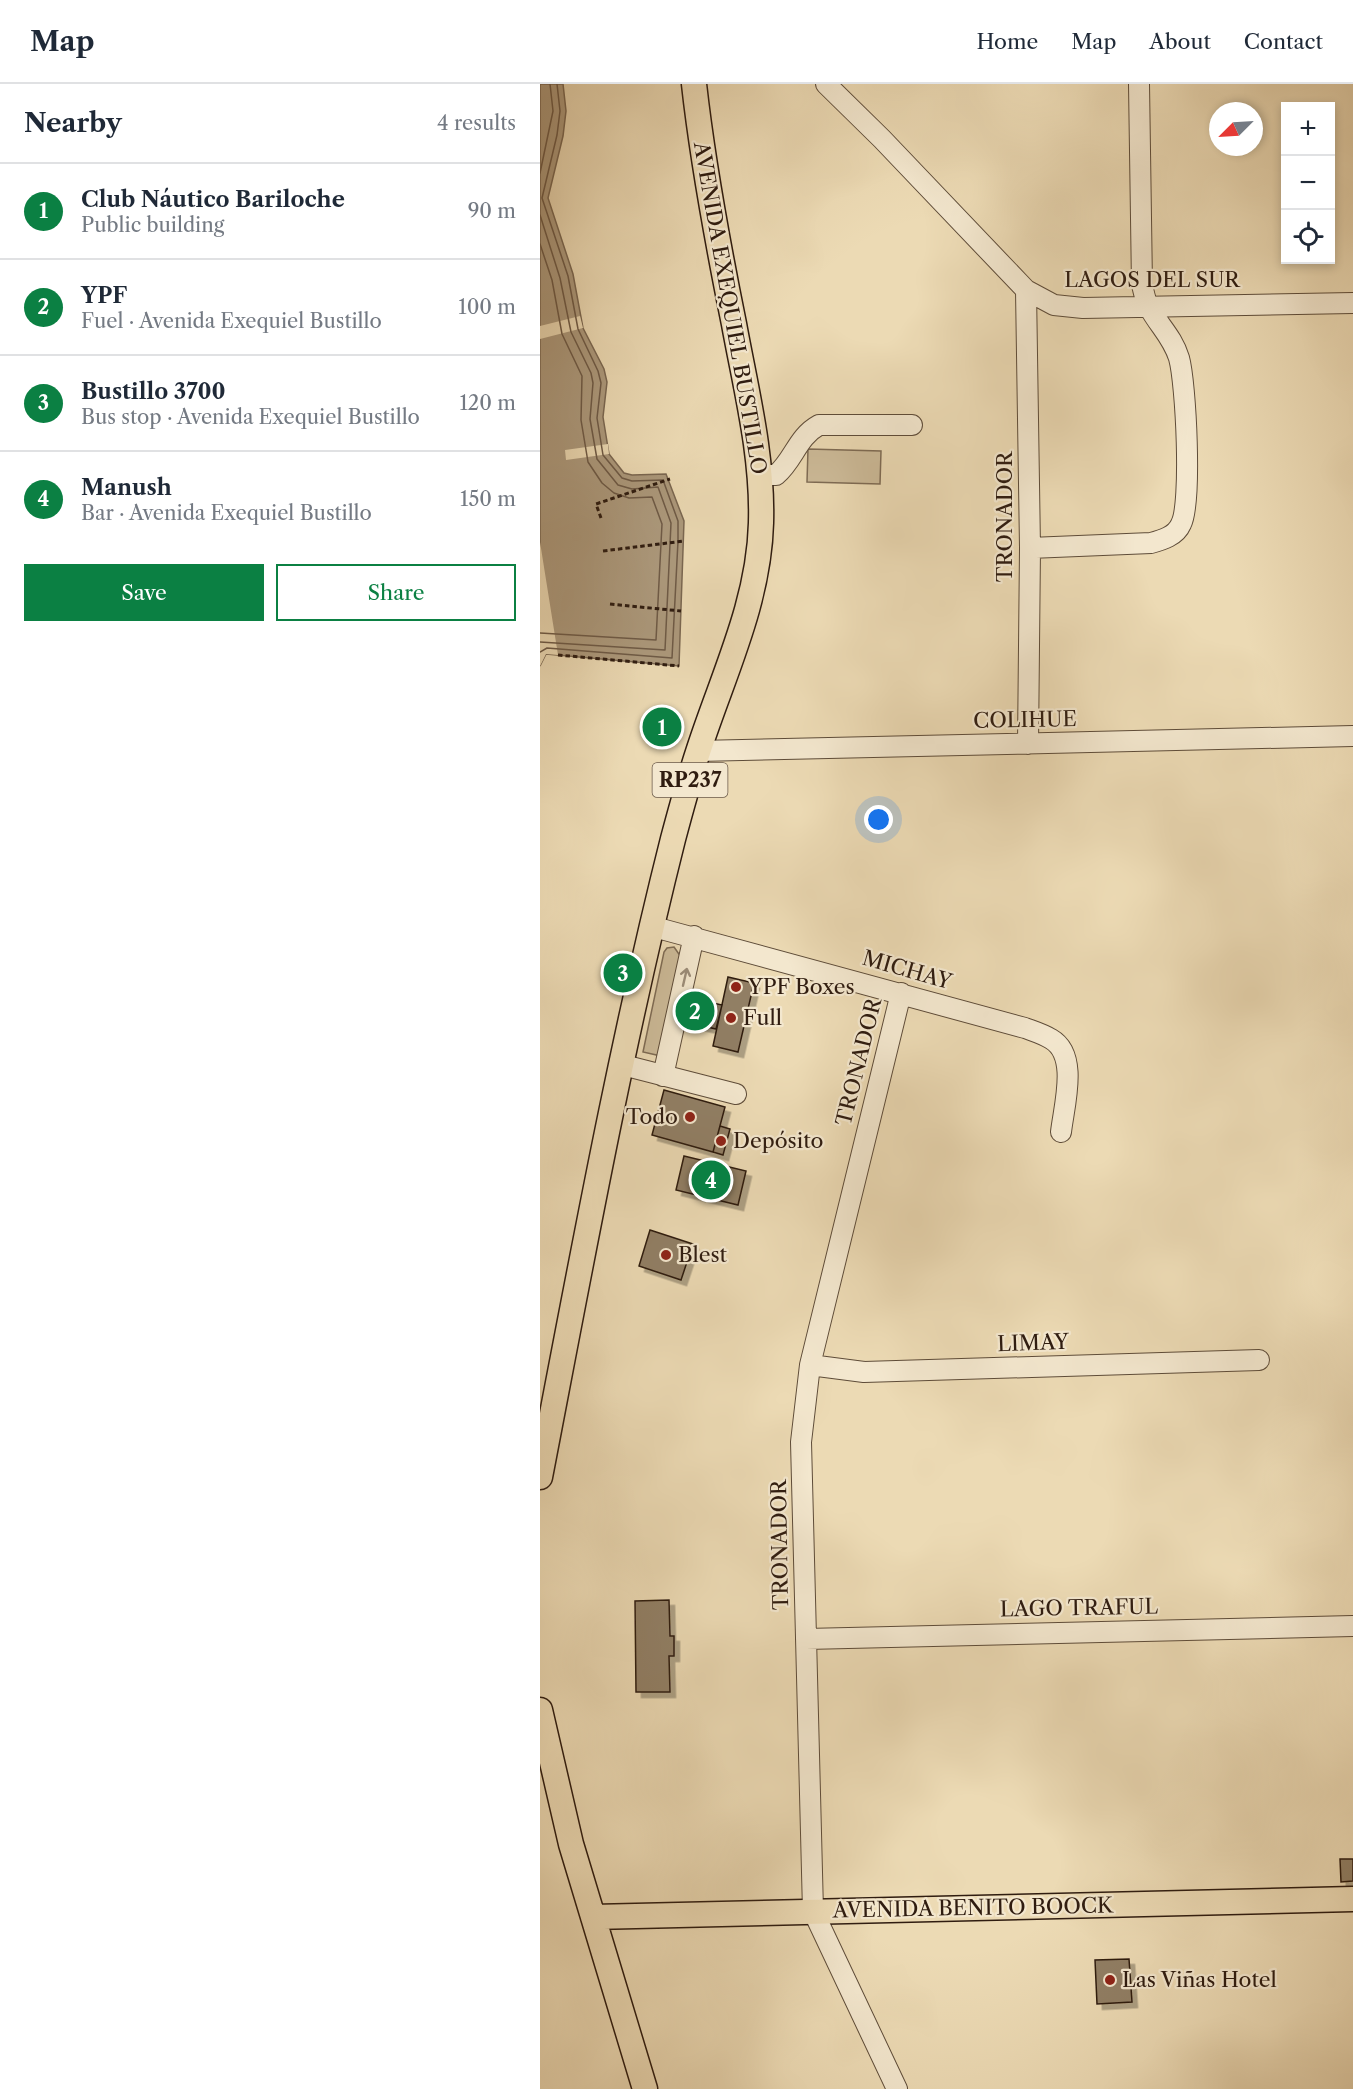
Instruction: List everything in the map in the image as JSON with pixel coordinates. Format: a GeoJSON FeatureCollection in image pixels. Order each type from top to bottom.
{"type":"FeatureCollection","features":[{"type":"Feature","properties":{"kind":"main road","name":"AVENIDA EXEQUIEL BUSTILLO"},"geometry":{"type":"LineString","coordinates":[[540,1477],[623,1065],[674,839],[698,751],[742,628],[757,568],[761,523],[760,475],[755,433],[716,232],[694,84]]}},
{"type":"Feature","properties":{"kind":"main road"},"geometry":{"type":"LineString","coordinates":[[540,1710],[571,1844],[645,2089]]}},
{"type":"Feature","properties":{"kind":"main road","name":"AVENIDA BENITO BOOCK"},"geometry":{"type":"LineString","coordinates":[[593,1917],[1353,1899]]}},
{"type":"Feature","properties":{"kind":"street","name":"LAGOS DEL SUR"},"geometry":{"type":"LineString","coordinates":[[826,84],[882,139],[1026,290],[1054,304],[1083,308],[1353,303]]}},
{"type":"Feature","properties":{"kind":"street"},"geometry":{"type":"LineString","coordinates":[[1030,548],[1151,543],[1167,538],[1181,524],[1185,499],[1187,428],[1184,385],[1171,337],[1148,306],[1142,285],[1139,84]]}},
{"type":"Feature","properties":{"kind":"street","name":"TRONADOR"},"geometry":{"type":"LineString","coordinates":[[1026,290],[1030,548],[1028,744]]}},
{"type":"Feature","properties":{"kind":"street"},"geometry":{"type":"LineString","coordinates":[[760,475],[776,475],[788,465],[797,444],[808,431],[819,425],[912,424]]}},
{"type":"Feature","properties":{"kind":"street","name":"COLIHUE"},"geometry":{"type":"LineString","coordinates":[[698,751],[1353,736]]}},
{"type":"Feature","properties":{"kind":"street","name":"MICHAY"},"geometry":{"type":"LineString","coordinates":[[654,927],[901,993],[1025,1028],[1053,1039],[1065,1053],[1067,1070],[1061,1132]]}},
{"type":"Feature","properties":{"kind":"street"},"geometry":{"type":"LineString","coordinates":[[663,1076],[694,936]]}},
{"type":"Feature","properties":{"kind":"street","name":"TRONADOR"},"geometry":{"type":"LineString","coordinates":[[897,2089],[813,1911],[801,1442],[810,1365],[901,993]]}},
{"type":"Feature","properties":{"kind":"street"},"geometry":{"type":"LineString","coordinates":[[623,1065],[736,1094]]}},
{"type":"Feature","properties":{"kind":"street","name":"LIMAY"},"geometry":{"type":"LineString","coordinates":[[810,1365],[864,1372],[1259,1360]]}},
{"type":"Feature","properties":{"kind":"street","name":"LAGO TRAFUL"},"geometry":{"type":"LineString","coordinates":[[807,1639],[1353,1626]]}},
{"type":"Feature","properties":{"kind":"path"},"geometry":{"type":"LineString","coordinates":[[601,519],[596,504],[670,479]]}},
{"type":"Feature","properties":{"kind":"path"},"geometry":{"type":"LineString","coordinates":[[603,550],[684,541]]}},
{"type":"Feature","properties":{"kind":"path"},"geometry":{"type":"LineString","coordinates":[[610,604],[681,611]]}},
{"type":"Feature","properties":{"kind":"path"},"geometry":{"type":"LineString","coordinates":[[558,655],[679,666]]}},
{"type":"Feature","properties":{"kind":"shaded area"},"geometry":{"type":"Polygon","coordinates":[[[808,449],[881,451],[880,484],[807,482],[808,449]]]}},
{"type":"Feature","properties":{"kind":"shaded area"},"geometry":{"type":"Polygon","coordinates":[[[674,947],[681,957],[661,1056],[643,1052],[664,952],[667,948],[674,947]]]}},
{"type":"Feature","properties":{"kind":"water"},"geometry":{"type":"Polygon","coordinates":[[[540,84],[563,84],[566,111],[563,136],[548,198],[573,274],[583,328],[604,369],[607,382],[603,417],[609,454],[624,473],[632,475],[666,474],[684,521],[679,666],[546,654],[540,666],[540,84]]]}},
{"type":"Feature","properties":{"kind":"pier"},"geometry":{"type":"Polygon","coordinates":[[[580,316],[583,328],[540,339],[540,326],[580,316]]]}},
{"type":"Feature","properties":{"kind":"pier"},"geometry":{"type":"Polygon","coordinates":[[[608,444],[609,454],[566,460],[565,450],[608,444]]]}},
{"type":"Feature","properties":{"kind":"pier"},"geometry":{"type":"Polygon","coordinates":[[[540,542],[558,655],[546,654],[540,666],[540,542]]]}},
{"type":"Feature","properties":{"kind":"building"},"geometry":{"type":"Polygon","coordinates":[[[728,977],[754,983],[738,1052],[713,1046],[728,977]]]}},
{"type":"Feature","properties":{"kind":"building"},"geometry":{"type":"Polygon","coordinates":[[[674,994],[722,1005],[716,1029],[669,1018],[674,994]]]}},
{"type":"Feature","properties":{"kind":"building","name":"Todo"},"geometry":{"type":"Polygon","coordinates":[[[664,1090],[725,1107],[713,1152],[652,1135],[664,1090]]]}},
{"type":"Feature","properties":{"kind":"building","name":"Depósito"},"geometry":{"type":"Polygon","coordinates":[[[720,1126],[730,1129],[723,1155],[713,1152],[720,1126]]]}},
{"type":"Feature","properties":{"kind":"building"},"geometry":{"type":"Polygon","coordinates":[[[684,1156],[746,1171],[738,1205],[676,1190],[684,1156]]]}},
{"type":"Feature","properties":{"kind":"building","name":"Blest"},"geometry":{"type":"Polygon","coordinates":[[[650,1230],[693,1244],[681,1280],[639,1266],[650,1230]]]}},
{"type":"Feature","properties":{"kind":"building"},"geometry":{"type":"Polygon","coordinates":[[[669,1600],[670,1636],[674,1636],[674,1656],[669,1656],[670,1692],[636,1692],[635,1601],[669,1600]]]}},
{"type":"Feature","properties":{"kind":"building"},"geometry":{"type":"Polygon","coordinates":[[[1340,1859],[1353,1859],[1353,1881],[1341,1882],[1340,1859]]]}},
{"type":"Feature","properties":{"kind":"building"},"geometry":{"type":"Polygon","coordinates":[[[1129,1959],[1132,2002],[1097,2004],[1095,1960],[1129,1959]]]}},
{"type":"Feature","properties":{"kind":"place","name":"Club Náutico Bariloche"},"geometry":{"type":"Point","coordinates":[662,727]}},
{"type":"Feature","properties":{"kind":"place","name":"Bustillo 3700"},"geometry":{"type":"Point","coordinates":[623,973]}},
{"type":"Feature","properties":{"kind":"place","name":"YPF Boxes"},"geometry":{"type":"Point","coordinates":[736,987]}},
{"type":"Feature","properties":{"kind":"place","name":"YPF"},"geometry":{"type":"Point","coordinates":[695,1011]}},
{"type":"Feature","properties":{"kind":"place","name":"Full"},"geometry":{"type":"Point","coordinates":[731,1018]}},
{"type":"Feature","properties":{"kind":"place","name":"Todo"},"geometry":{"type":"Point","coordinates":[690,1117]}},
{"type":"Feature","properties":{"kind":"place","name":"Depósito"},"geometry":{"type":"Point","coordinates":[721,1141]}},
{"type":"Feature","properties":{"kind":"place","name":"Manush"},"geometry":{"type":"Point","coordinates":[711,1180]}},
{"type":"Feature","properties":{"kind":"place","name":"Blest"},"geometry":{"type":"Point","coordinates":[666,1255]}},
{"type":"Feature","properties":{"kind":"place","name":"Las Viñas Hotel"},"geometry":{"type":"Point","coordinates":[1110,1980]}}]}
